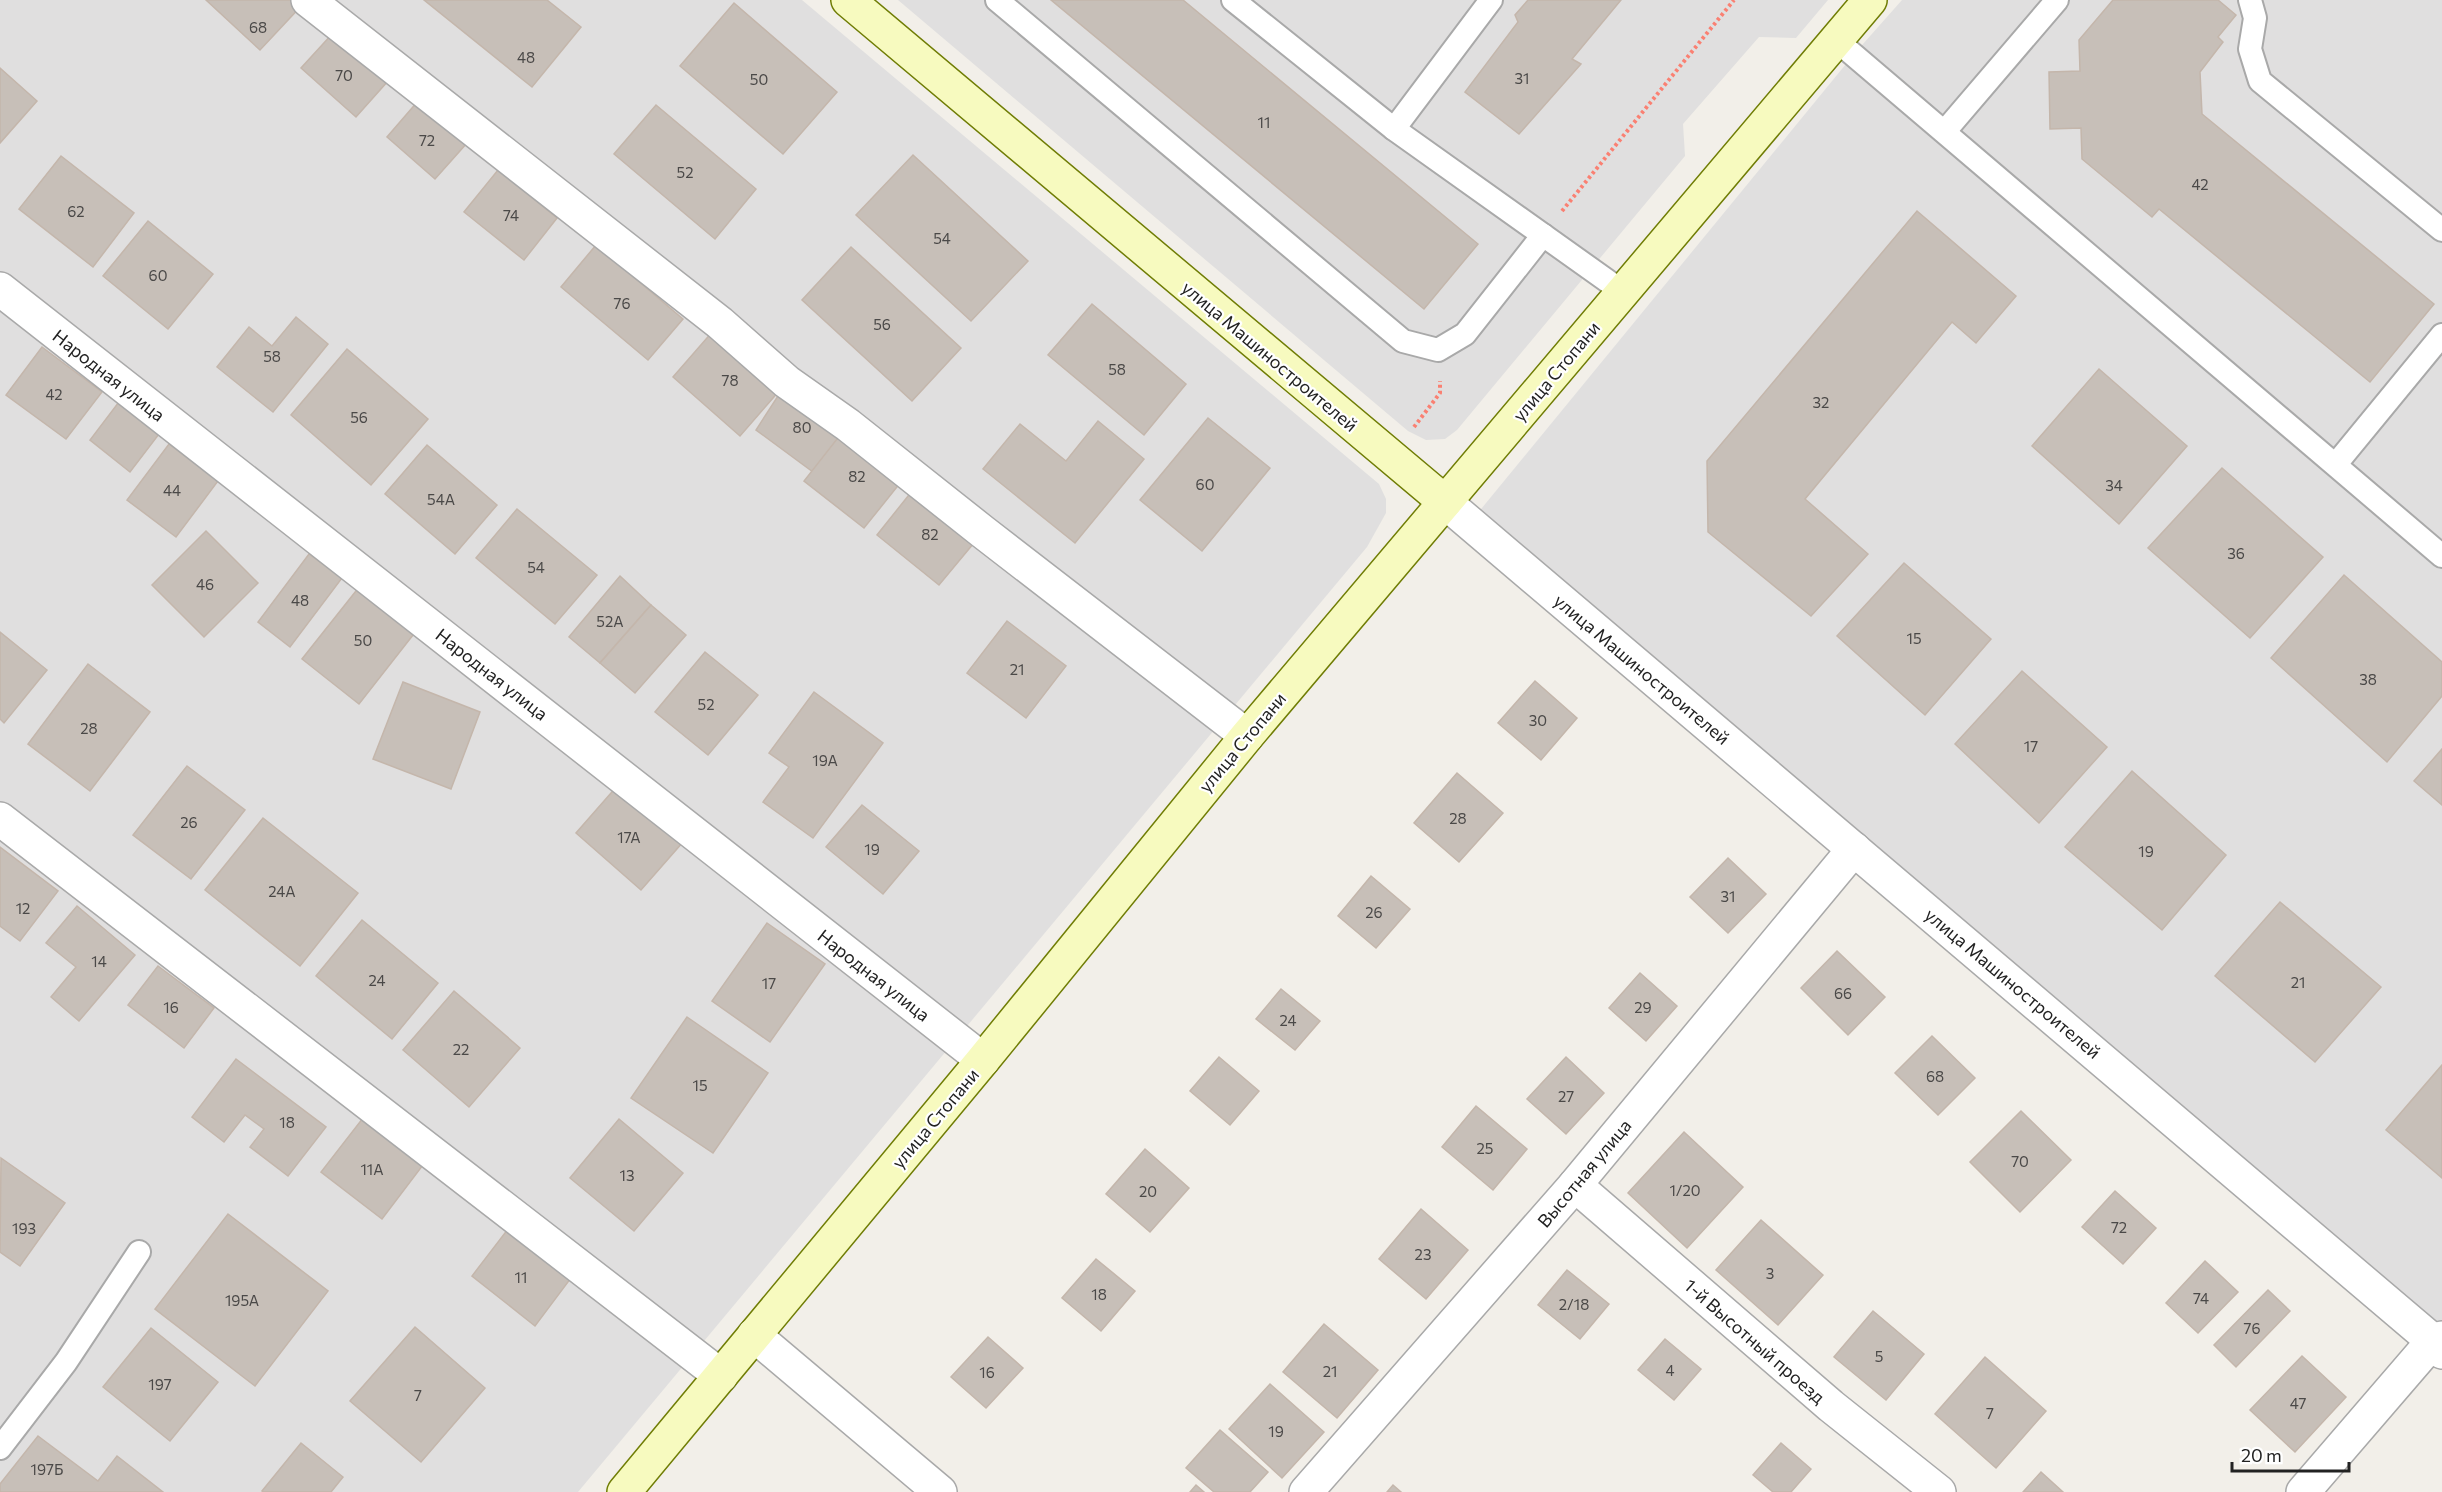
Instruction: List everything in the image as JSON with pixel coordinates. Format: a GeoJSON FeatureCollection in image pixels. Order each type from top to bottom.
{"type":"FeatureCollection","features":[{"type":"Feature","properties":{"kind":"street"},"geometry":{"type":"LineString","coordinates":[[308,0],[720,323],[787,382],[848,425],[1247,736]]}},
{"type":"Feature","properties":{"kind":"street","name":"улица Машиностроителей"},"geometry":{"type":"LineString","coordinates":[[848,0],[2439,1344]]}},
{"type":"Feature","properties":{"kind":"street","name":"улица Стопани"},"geometry":{"type":"LineString","coordinates":[[624,1492],[983,1060],[1247,736],[1870,0]]}},
{"type":"Feature","properties":{"kind":"street","name":"Народная улица"},"geometry":{"type":"LineString","coordinates":[[0,289],[983,1060]]}},
{"type":"Feature","properties":{"kind":"street"},"geometry":{"type":"LineString","coordinates":[[0,819],[721,1376]]}},
{"type":"Feature","properties":{"kind":"street","name":"Высотная улица"},"geometry":{"type":"LineString","coordinates":[[1306,1492],[1575,1185],[1854,849]]}},
{"type":"Feature","properties":{"kind":"street","name":"1-й Высотный проезд"},"geometry":{"type":"LineString","coordinates":[[1575,1185],[1831,1406],[1939,1492]]}},
{"type":"Feature","properties":{"kind":"street"},"geometry":{"type":"LineString","coordinates":[[754,1335],[940,1492]]}},
{"type":"Feature","properties":{"kind":"street"},"geometry":{"type":"LineString","coordinates":[[2303,1492],[2439,1344]]}},
{"type":"Feature","properties":{"kind":"lane"},"geometry":{"type":"LineString","coordinates":[[997,0],[1403,341],[1438,350],[1465,334],[1543,235]]}},
{"type":"Feature","properties":{"kind":"lane"},"geometry":{"type":"LineString","coordinates":[[1233,0],[1394,129],[1623,292]]}},
{"type":"Feature","properties":{"kind":"lane"},"geometry":{"type":"LineString","coordinates":[[1394,129],[1491,0]]}},
{"type":"Feature","properties":{"kind":"lane"},"geometry":{"type":"LineString","coordinates":[[1945,131],[2057,0]]}},
{"type":"Feature","properties":{"kind":"lane"},"geometry":{"type":"LineString","coordinates":[[2250,0],[2255,18],[2250,49],[2260,81],[2442,230]]}},
{"type":"Feature","properties":{"kind":"lane"},"geometry":{"type":"LineString","coordinates":[[1836,40],[2442,556]]}},
{"type":"Feature","properties":{"kind":"lane"},"geometry":{"type":"LineString","coordinates":[[2336,464],[2442,335]]}},
{"type":"Feature","properties":{"kind":"lane"},"geometry":{"type":"LineString","coordinates":[[0,1448],[66,1362],[139,1252]]}},
{"type":"Feature","properties":{"kind":"path"},"geometry":{"type":"LineString","coordinates":[[1543,235],[1734,0]]}},
{"type":"Feature","properties":{"kind":"path"},"geometry":{"type":"LineString","coordinates":[[1409,433],[1440,393],[1438,350]]}},
{"type":"Feature","properties":{"kind":"shaded area"},"geometry":{"type":"Polygon","coordinates":[[[0,0],[802,0],[1379,484],[1386,499],[1386,513],[1367,547],[578,1492],[0,1492],[0,0]]]}},
{"type":"Feature","properties":{"kind":"shaded area"},"geometry":{"type":"Polygon","coordinates":[[[898,0],[1828,0],[1796,38],[1759,37],[1683,124],[1685,156],[1457,430],[1445,439],[1426,440],[1408,431],[898,0]]]}},
{"type":"Feature","properties":{"kind":"shaded area"},"geometry":{"type":"Polygon","coordinates":[[[1902,0],[2442,0],[2442,1348],[1477,514],[1855,53],[1902,0]]]}},
{"type":"Feature","properties":{"kind":"building"},"geometry":{"type":"Polygon","coordinates":[[[206,0],[298,0],[303,4],[260,50],[206,0]]]}},
{"type":"Feature","properties":{"kind":"building"},"geometry":{"type":"Polygon","coordinates":[[[424,0],[547,0],[581,27],[532,87],[424,0]]]}},
{"type":"Feature","properties":{"kind":"building"},"geometry":{"type":"Polygon","coordinates":[[[1051,0],[1183,0],[1478,244],[1424,309],[1051,0]]]}},
{"type":"Feature","properties":{"kind":"building"},"geometry":{"type":"Polygon","coordinates":[[[1528,0],[1621,0],[1572,59],[1581,64],[1519,134],[1465,92],[1518,22],[1515,15],[1528,0]]]}},
{"type":"Feature","properties":{"kind":"building"},"geometry":{"type":"Polygon","coordinates":[[[2113,0],[2218,0],[2236,15],[2218,37],[2223,42],[2200,72],[2202,114],[2434,304],[2370,382],[2159,209],[2152,217],[2082,159],[2081,128],[2050,129],[2049,72],[2080,71],[2079,40],[2113,0]]]}},
{"type":"Feature","properties":{"kind":"building"},"geometry":{"type":"Polygon","coordinates":[[[734,3],[837,92],[783,154],[680,66],[734,3]]]}},
{"type":"Feature","properties":{"kind":"building"},"geometry":{"type":"Polygon","coordinates":[[[333,33],[388,81],[356,117],[301,68],[333,33]]]}},
{"type":"Feature","properties":{"kind":"building"},"geometry":{"type":"Polygon","coordinates":[[[0,68],[37,101],[0,143],[0,68]]]}},
{"type":"Feature","properties":{"kind":"building"},"geometry":{"type":"Polygon","coordinates":[[[418,101],[467,143],[435,179],[387,137],[418,101]]]}},
{"type":"Feature","properties":{"kind":"building"},"geometry":{"type":"Polygon","coordinates":[[[656,105],[756,189],[715,239],[614,154],[656,105]]]}},
{"type":"Feature","properties":{"kind":"building"},"geometry":{"type":"Polygon","coordinates":[[[913,155],[1028,261],[971,321],[856,215],[913,155]]]}},
{"type":"Feature","properties":{"kind":"building"},"geometry":{"type":"Polygon","coordinates":[[[61,156],[134,213],[93,267],[19,209],[61,156]]]}},
{"type":"Feature","properties":{"kind":"building"},"geometry":{"type":"Polygon","coordinates":[[[498,170],[557,218],[524,260],[464,212],[498,170]]]}},
{"type":"Feature","properties":{"kind":"building"},"geometry":{"type":"Polygon","coordinates":[[[1917,211],[2016,296],[1976,343],[1952,322],[1805,499],[1868,554],[1811,616],[1708,532],[1707,461],[1917,211]]]}},
{"type":"Feature","properties":{"kind":"building"},"geometry":{"type":"Polygon","coordinates":[[[148,221],[213,274],[168,329],[103,276],[148,221]]]}},
{"type":"Feature","properties":{"kind":"building"},"geometry":{"type":"Polygon","coordinates":[[[596,245],[683,319],[648,360],[561,287],[596,245]]]}},
{"type":"Feature","properties":{"kind":"building"},"geometry":{"type":"Polygon","coordinates":[[[851,247],[961,348],[912,401],[802,300],[851,247]]]}},
{"type":"Feature","properties":{"kind":"building"},"geometry":{"type":"Polygon","coordinates":[[[1092,304],[1186,384],[1144,435],[1048,355],[1092,304]]]}},
{"type":"Feature","properties":{"kind":"building"},"geometry":{"type":"Polygon","coordinates":[[[296,317],[328,344],[273,412],[217,367],[249,327],[272,346],[296,317]]]}},
{"type":"Feature","properties":{"kind":"building"},"geometry":{"type":"Polygon","coordinates":[[[720,323],[787,382],[740,436],[673,377],[720,323]]]}},
{"type":"Feature","properties":{"kind":"building"},"geometry":{"type":"Polygon","coordinates":[[[42,347],[102,392],[66,439],[6,395],[42,347]]]}},
{"type":"Feature","properties":{"kind":"building"},"geometry":{"type":"Polygon","coordinates":[[[347,349],[428,419],[371,485],[291,415],[347,349]]]}},
{"type":"Feature","properties":{"kind":"building"},"geometry":{"type":"Polygon","coordinates":[[[2099,369],[2187,446],[2119,524],[2032,446],[2099,369]]]}},
{"type":"Feature","properties":{"kind":"building"},"geometry":{"type":"Polygon","coordinates":[[[787,382],[848,425],[813,472],[756,430],[787,382]]]}},
{"type":"Feature","properties":{"kind":"building"},"geometry":{"type":"Polygon","coordinates":[[[128,390],[169,421],[130,472],[90,440],[128,390]]]}},
{"type":"Feature","properties":{"kind":"building"},"geometry":{"type":"Polygon","coordinates":[[[1208,418],[1270,468],[1202,551],[1140,500],[1208,418]]]}},
{"type":"Feature","properties":{"kind":"building"},"geometry":{"type":"Polygon","coordinates":[[[1098,421],[1144,459],[1075,543],[983,469],[1020,424],[1066,461],[1098,421]]]}},
{"type":"Feature","properties":{"kind":"building"},"geometry":{"type":"Polygon","coordinates":[[[848,425],[909,472],[864,528],[804,481],[848,425]]]}},
{"type":"Feature","properties":{"kind":"building"},"geometry":{"type":"Polygon","coordinates":[[[169,444],[218,481],[176,537],[127,500],[169,444]]]}},
{"type":"Feature","properties":{"kind":"building"},"geometry":{"type":"Polygon","coordinates":[[[427,445],[497,505],[455,554],[385,494],[427,445]]]}},
{"type":"Feature","properties":{"kind":"building"},"geometry":{"type":"Polygon","coordinates":[[[2222,468],[2323,557],[2250,638],[2148,548],[2222,468]]]}},
{"type":"Feature","properties":{"kind":"building"},"geometry":{"type":"Polygon","coordinates":[[[920,481],[983,532],[939,585],[877,535],[920,481]]]}},
{"type":"Feature","properties":{"kind":"building"},"geometry":{"type":"Polygon","coordinates":[[[517,509],[597,575],[555,624],[476,558],[517,509]]]}},
{"type":"Feature","properties":{"kind":"building"},"geometry":{"type":"Polygon","coordinates":[[[206,531],[258,583],[204,637],[152,585],[206,531]]]}},
{"type":"Feature","properties":{"kind":"building"},"geometry":{"type":"Polygon","coordinates":[[[309,554],[342,578],[290,647],[258,622],[309,554]]]}},
{"type":"Feature","properties":{"kind":"building"},"geometry":{"type":"Polygon","coordinates":[[[1904,563],[1991,639],[1925,715],[1837,636],[1904,563]]]}},
{"type":"Feature","properties":{"kind":"building"},"geometry":{"type":"Polygon","coordinates":[[[2344,575],[2442,662],[2442,696],[2387,762],[2271,658],[2344,575]]]}},
{"type":"Feature","properties":{"kind":"building"},"geometry":{"type":"Polygon","coordinates":[[[620,576],[651,605],[600,663],[569,637],[620,576]]]}},
{"type":"Feature","properties":{"kind":"building"},"geometry":{"type":"Polygon","coordinates":[[[356,591],[424,621],[359,704],[302,659],[356,591]]]}},
{"type":"Feature","properties":{"kind":"building"},"geometry":{"type":"Polygon","coordinates":[[[651,605],[686,635],[635,693],[600,663],[651,605]]]}},
{"type":"Feature","properties":{"kind":"building"},"geometry":{"type":"Polygon","coordinates":[[[1007,621],[1066,666],[1026,718],[967,673],[1007,621]]]}},
{"type":"Feature","properties":{"kind":"building"},"geometry":{"type":"Polygon","coordinates":[[[0,632],[47,670],[4,723],[0,719],[0,632]]]}},
{"type":"Feature","properties":{"kind":"building"},"geometry":{"type":"Polygon","coordinates":[[[705,652],[758,695],[708,755],[655,712],[705,652]]]}},
{"type":"Feature","properties":{"kind":"building"},"geometry":{"type":"Polygon","coordinates":[[[88,664],[150,712],[90,791],[28,744],[88,664]]]}},
{"type":"Feature","properties":{"kind":"building"},"geometry":{"type":"Polygon","coordinates":[[[2022,671],[2107,747],[2039,823],[1955,744],[2022,671]]]}},
{"type":"Feature","properties":{"kind":"building"},"geometry":{"type":"Polygon","coordinates":[[[1535,681],[1577,718],[1541,760],[1498,723],[1535,681]]]}},
{"type":"Feature","properties":{"kind":"building"},"geometry":{"type":"Polygon","coordinates":[[[403,682],[480,712],[451,789],[373,759],[403,682]]]}},
{"type":"Feature","properties":{"kind":"building"},"geometry":{"type":"Polygon","coordinates":[[[814,692],[883,743],[813,838],[763,802],[789,767],[769,753],[814,692]]]}},
{"type":"Feature","properties":{"kind":"building"},"geometry":{"type":"Polygon","coordinates":[[[2442,749],[2442,805],[2414,781],[2442,749]]]}},
{"type":"Feature","properties":{"kind":"building"},"geometry":{"type":"Polygon","coordinates":[[[187,766],[245,810],[191,879],[133,835],[187,766]]]}},
{"type":"Feature","properties":{"kind":"building"},"geometry":{"type":"Polygon","coordinates":[[[2132,771],[2226,855],[2162,930],[2065,847],[2132,771]]]}},
{"type":"Feature","properties":{"kind":"building"},"geometry":{"type":"Polygon","coordinates":[[[1457,773],[1503,813],[1459,862],[1414,823],[1457,773]]]}},
{"type":"Feature","properties":{"kind":"building"},"geometry":{"type":"Polygon","coordinates":[[[618,785],[683,842],[641,890],[576,833],[618,785]]]}},
{"type":"Feature","properties":{"kind":"building"},"geometry":{"type":"Polygon","coordinates":[[[862,805],[919,851],[883,894],[826,847],[862,805]]]}},
{"type":"Feature","properties":{"kind":"building"},"geometry":{"type":"Polygon","coordinates":[[[263,818],[358,893],[300,966],[205,890],[263,818]]]}},
{"type":"Feature","properties":{"kind":"building"},"geometry":{"type":"Polygon","coordinates":[[[0,847],[58,891],[20,941],[0,926],[0,847]]]}},
{"type":"Feature","properties":{"kind":"building"},"geometry":{"type":"Polygon","coordinates":[[[1728,858],[1766,894],[1728,933],[1690,897],[1728,858]]]}},
{"type":"Feature","properties":{"kind":"building"},"geometry":{"type":"Polygon","coordinates":[[[1371,876],[1410,909],[1376,948],[1338,916],[1371,876]]]}},
{"type":"Feature","properties":{"kind":"building"},"geometry":{"type":"Polygon","coordinates":[[[2280,902],[2381,987],[2315,1062],[2215,976],[2280,902]]]}},
{"type":"Feature","properties":{"kind":"building"},"geometry":{"type":"Polygon","coordinates":[[[77,906],[135,955],[79,1021],[51,997],[76,967],[46,943],[77,906]]]}},
{"type":"Feature","properties":{"kind":"building"},"geometry":{"type":"Polygon","coordinates":[[[362,920],[438,983],[392,1039],[316,976],[362,920]]]}},
{"type":"Feature","properties":{"kind":"building"},"geometry":{"type":"Polygon","coordinates":[[[767,923],[825,964],[770,1042],[712,1001],[767,923]]]}},
{"type":"Feature","properties":{"kind":"building"},"geometry":{"type":"Polygon","coordinates":[[[1837,951],[1885,997],[1848,1035],[1801,988],[1837,951]]]}},
{"type":"Feature","properties":{"kind":"building"},"geometry":{"type":"Polygon","coordinates":[[[158,966],[214,1008],[184,1048],[128,1005],[158,966]]]}},
{"type":"Feature","properties":{"kind":"building"},"geometry":{"type":"Polygon","coordinates":[[[1640,973],[1677,1006],[1646,1041],[1609,1008],[1640,973]]]}},
{"type":"Feature","properties":{"kind":"building"},"geometry":{"type":"Polygon","coordinates":[[[1281,989],[1320,1021],[1295,1050],[1256,1019],[1281,989]]]}},
{"type":"Feature","properties":{"kind":"building"},"geometry":{"type":"Polygon","coordinates":[[[454,991],[520,1048],[469,1107],[403,1050],[454,991]]]}},
{"type":"Feature","properties":{"kind":"building"},"geometry":{"type":"Polygon","coordinates":[[[687,1017],[768,1073],[713,1153],[631,1098],[687,1017]]]}},
{"type":"Feature","properties":{"kind":"building"},"geometry":{"type":"Polygon","coordinates":[[[1932,1036],[1975,1078],[1938,1115],[1895,1073],[1932,1036]]]}},
{"type":"Feature","properties":{"kind":"building"},"geometry":{"type":"Polygon","coordinates":[[[1219,1057],[1259,1091],[1230,1125],[1190,1091],[1219,1057]]]}},
{"type":"Feature","properties":{"kind":"building"},"geometry":{"type":"Polygon","coordinates":[[[1566,1057],[1604,1093],[1566,1134],[1527,1099],[1566,1057]]]}},
{"type":"Feature","properties":{"kind":"building"},"geometry":{"type":"Polygon","coordinates":[[[236,1059],[326,1127],[288,1176],[250,1147],[264,1129],[245,1115],[224,1142],[192,1117],[236,1059]]]}},
{"type":"Feature","properties":{"kind":"building"},"geometry":{"type":"Polygon","coordinates":[[[2442,1065],[2442,1178],[2386,1130],[2442,1065]]]}},
{"type":"Feature","properties":{"kind":"building"},"geometry":{"type":"Polygon","coordinates":[[[1476,1106],[1527,1149],[1493,1190],[1442,1147],[1476,1106]]]}},
{"type":"Feature","properties":{"kind":"building"},"geometry":{"type":"Polygon","coordinates":[[[2021,1111],[2071,1160],[2020,1212],[1970,1162],[2021,1111]]]}},
{"type":"Feature","properties":{"kind":"building"},"geometry":{"type":"Polygon","coordinates":[[[363,1118],[423,1165],[382,1219],[321,1172],[363,1118]]]}},
{"type":"Feature","properties":{"kind":"building"},"geometry":{"type":"Polygon","coordinates":[[[619,1119],[683,1173],[634,1231],[570,1178],[619,1119]]]}},
{"type":"Feature","properties":{"kind":"building"},"geometry":{"type":"Polygon","coordinates":[[[1684,1132],[1743,1187],[1687,1248],[1628,1193],[1684,1132]]]}},
{"type":"Feature","properties":{"kind":"building"},"geometry":{"type":"Polygon","coordinates":[[[1145,1149],[1189,1188],[1150,1232],[1106,1194],[1145,1149]]]}},
{"type":"Feature","properties":{"kind":"building"},"geometry":{"type":"Polygon","coordinates":[[[1,1158],[65,1203],[20,1266],[0,1252],[1,1158]]]}},
{"type":"Feature","properties":{"kind":"building"},"geometry":{"type":"Polygon","coordinates":[[[2115,1191],[2156,1228],[2123,1264],[2082,1227],[2115,1191]]]}},
{"type":"Feature","properties":{"kind":"building"},"geometry":{"type":"Polygon","coordinates":[[[1421,1209],[1468,1250],[1426,1299],[1379,1259],[1421,1209]]]}},
{"type":"Feature","properties":{"kind":"building"},"geometry":{"type":"Polygon","coordinates":[[[228,1214],[328,1291],[255,1386],[155,1309],[228,1214]]]}},
{"type":"Feature","properties":{"kind":"building"},"geometry":{"type":"Polygon","coordinates":[[[1761,1220],[1823,1275],[1778,1325],[1716,1270],[1761,1220]]]}},
{"type":"Feature","properties":{"kind":"building"},"geometry":{"type":"Polygon","coordinates":[[[508,1229],[571,1278],[535,1326],[472,1276],[508,1229]]]}},
{"type":"Feature","properties":{"kind":"building"},"geometry":{"type":"Polygon","coordinates":[[[1096,1259],[1135,1291],[1101,1331],[1062,1298],[1096,1259]]]}},
{"type":"Feature","properties":{"kind":"building"},"geometry":{"type":"Polygon","coordinates":[[[2205,1261],[2238,1292],[2198,1333],[2166,1303],[2205,1261]]]}},
{"type":"Feature","properties":{"kind":"building"},"geometry":{"type":"Polygon","coordinates":[[[1567,1270],[1609,1304],[1580,1339],[1538,1305],[1567,1270]]]}},
{"type":"Feature","properties":{"kind":"building"},"geometry":{"type":"Polygon","coordinates":[[[2268,1290],[2290,1311],[2236,1367],[2214,1345],[2268,1290]]]}},
{"type":"Feature","properties":{"kind":"building"},"geometry":{"type":"Polygon","coordinates":[[[1873,1311],[1924,1354],[1886,1400],[1834,1357],[1873,1311]]]}},
{"type":"Feature","properties":{"kind":"building"},"geometry":{"type":"Polygon","coordinates":[[[1324,1324],[1378,1370],[1337,1418],[1283,1372],[1324,1324]]]}},
{"type":"Feature","properties":{"kind":"building"},"geometry":{"type":"Polygon","coordinates":[[[415,1327],[485,1388],[421,1462],[350,1401],[415,1327]]]}},
{"type":"Feature","properties":{"kind":"building"},"geometry":{"type":"Polygon","coordinates":[[[151,1328],[218,1382],[170,1441],[103,1387],[151,1328]]]}},
{"type":"Feature","properties":{"kind":"building"},"geometry":{"type":"Polygon","coordinates":[[[988,1337],[1023,1368],[986,1408],[951,1377],[988,1337]]]}},
{"type":"Feature","properties":{"kind":"building"},"geometry":{"type":"Polygon","coordinates":[[[1665,1339],[1701,1369],[1674,1400],[1638,1370],[1665,1339]]]}},
{"type":"Feature","properties":{"kind":"building"},"geometry":{"type":"Polygon","coordinates":[[[2302,1356],[2346,1397],[2295,1452],[2250,1410],[2302,1356]]]}},
{"type":"Feature","properties":{"kind":"building"},"geometry":{"type":"Polygon","coordinates":[[[1985,1357],[2046,1411],[1996,1468],[1935,1414],[1985,1357]]]}},
{"type":"Feature","properties":{"kind":"building"},"geometry":{"type":"Polygon","coordinates":[[[1270,1384],[1324,1432],[1282,1478],[1229,1429],[1270,1384]]]}},
{"type":"Feature","properties":{"kind":"building"},"geometry":{"type":"Polygon","coordinates":[[[1220,1430],[1268,1472],[1250,1492],[1214,1492],[1186,1468],[1220,1430]]]}},
{"type":"Feature","properties":{"kind":"building"},"geometry":{"type":"Polygon","coordinates":[[[38,1436],[98,1481],[117,1456],[163,1492],[0,1492],[0,1484],[38,1436]]]}},
{"type":"Feature","properties":{"kind":"building"},"geometry":{"type":"Polygon","coordinates":[[[301,1443],[343,1477],[331,1492],[263,1492],[262,1491],[301,1443]]]}},
{"type":"Feature","properties":{"kind":"building"},"geometry":{"type":"Polygon","coordinates":[[[1781,1443],[1811,1469],[1791,1492],[1773,1492],[1753,1475],[1781,1443]]]}},
{"type":"Feature","properties":{"kind":"building"},"geometry":{"type":"Polygon","coordinates":[[[2041,1472],[2063,1492],[2023,1492],[2041,1472]]]}},
{"type":"Feature","properties":{"kind":"building"},"geometry":{"type":"Polygon","coordinates":[[[1196,1485],[1204,1492],[1190,1492],[1196,1485]]]}},
{"type":"Feature","properties":{"kind":"building"},"geometry":{"type":"Polygon","coordinates":[[[1393,1485],[1401,1492],[1387,1492],[1393,1485]]]}}]}
